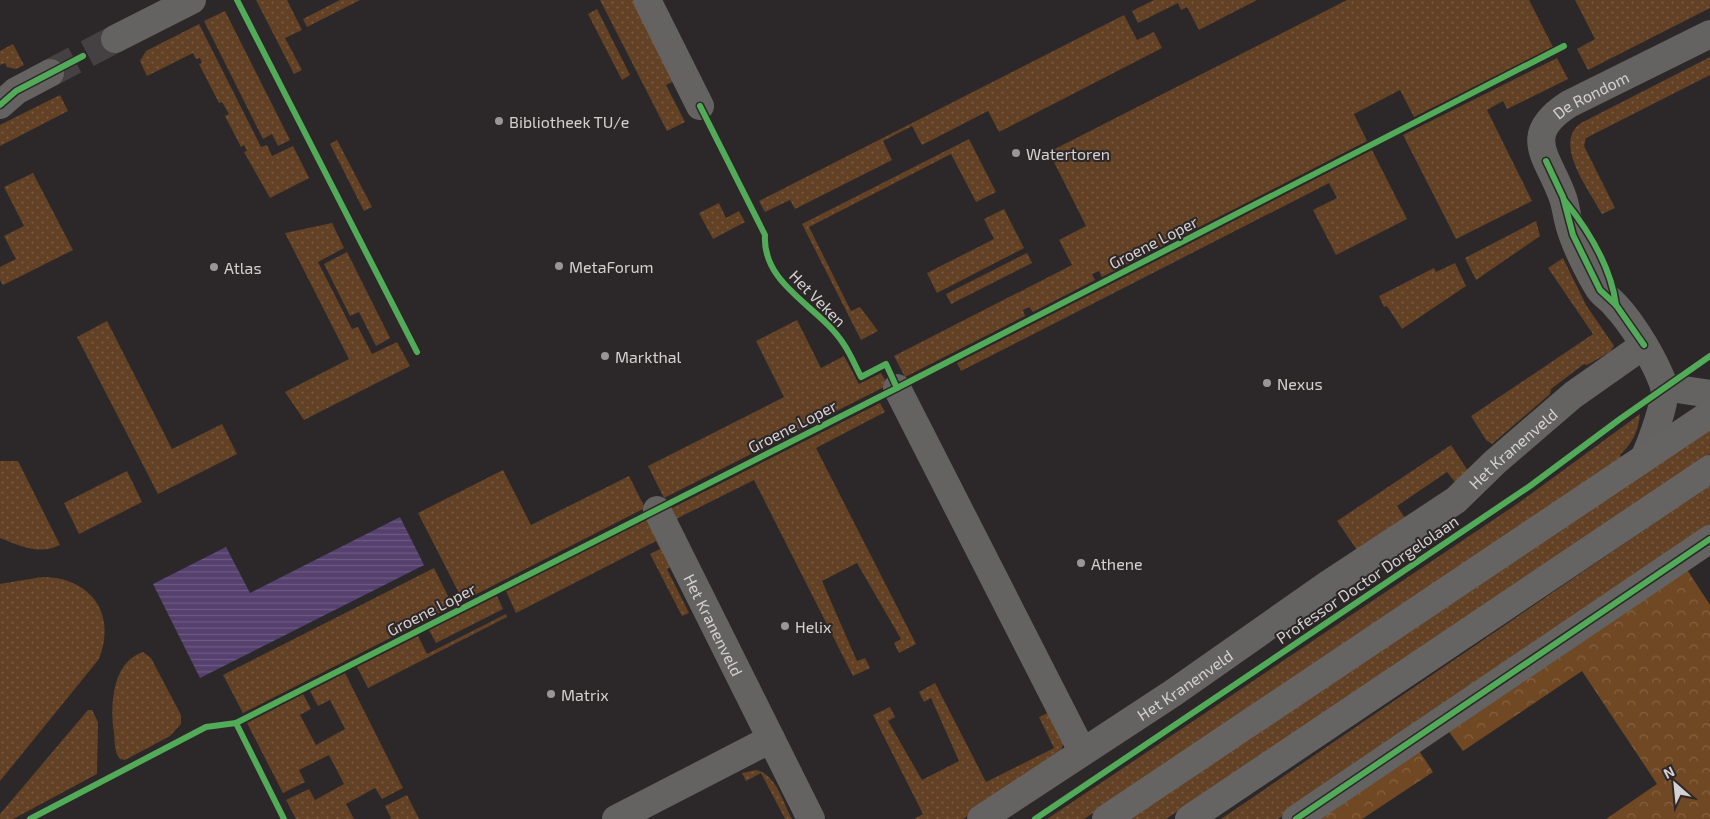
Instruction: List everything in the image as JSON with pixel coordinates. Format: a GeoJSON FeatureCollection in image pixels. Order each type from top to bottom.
{"type":"FeatureCollection","features":[{"type":"Feature","properties":{"kind":"main road"},"geometry":{"type":"LineString","coordinates":[[1106,819],[1710,414]]}},
{"type":"Feature","properties":{"kind":"main road"},"geometry":{"type":"LineString","coordinates":[[1189,819],[1710,469]]}},
{"type":"Feature","properties":{"kind":"street"},"geometry":{"type":"LineString","coordinates":[[115,40],[192,0]]}},
{"type":"Feature","properties":{"kind":"street"},"geometry":{"type":"LineString","coordinates":[[647,0],[700,106]]}},
{"type":"Feature","properties":{"kind":"street","name":"De Rondom"},"geometry":{"type":"LineString","coordinates":[[1664,388],[1644,345],[1616,305],[1613,284],[1608,273],[1583,223],[1563,197],[1540,144],[1543,129],[1552,116],[1588,94],[1710,34]]}},
{"type":"Feature","properties":{"kind":"street"},"geometry":{"type":"LineString","coordinates":[[5,96],[50,73]]}},
{"type":"Feature","properties":{"kind":"street","name":"Het Kranenveld"},"geometry":{"type":"LineString","coordinates":[[981,819],[1173,693],[1327,585],[1456,500],[1495,462],[1573,395],[1644,345]]}},
{"type":"Feature","properties":{"kind":"street"},"geometry":{"type":"LineString","coordinates":[[897,388],[1082,751]]}},
{"type":"Feature","properties":{"kind":"street"},"geometry":{"type":"LineString","coordinates":[[1644,458],[1656,427],[1664,388],[1710,394]]}},
{"type":"Feature","properties":{"kind":"street","name":"Het Kranenveld"},"geometry":{"type":"LineString","coordinates":[[657,510],[811,819]]}},
{"type":"Feature","properties":{"kind":"street"},"geometry":{"type":"LineString","coordinates":[[1296,819],[1710,539]]}},
{"type":"Feature","properties":{"kind":"street"},"geometry":{"type":"LineString","coordinates":[[616,819],[771,739]]}},
{"type":"Feature","properties":{"kind":"shaded area"},"geometry":{"type":"Polygon","coordinates":[[[256,0],[287,0],[302,30],[285,38],[302,70],[294,74],[256,0]]]}},
{"type":"Feature","properties":{"kind":"shaded area"},"geometry":{"type":"Polygon","coordinates":[[[340,0],[360,0],[307,27],[303,19],[340,0]]]}},
{"type":"Feature","properties":{"kind":"shaded area"},"geometry":{"type":"Polygon","coordinates":[[[600,0],[633,0],[674,81],[666,85],[685,122],[667,131],[600,0]]]}},
{"type":"Feature","properties":{"kind":"shaded area"},"geometry":{"type":"Polygon","coordinates":[[[1154,0],[1257,0],[1199,30],[1187,7],[1181,10],[1178,3],[1138,23],[1132,11],[1154,0]]]}},
{"type":"Feature","properties":{"kind":"shaded area"},"geometry":{"type":"Polygon","coordinates":[[[1347,0],[1529,0],[1553,47],[1414,117],[1400,90],[1354,114],[1367,141],[1102,277],[1099,271],[1092,274],[1095,280],[1033,312],[1029,307],[1023,310],[1025,316],[905,377],[894,356],[1072,265],[1059,240],[1086,226],[1049,152],[1347,0]]]}},
{"type":"Feature","properties":{"kind":"shaded area"},"geometry":{"type":"Polygon","coordinates":[[[1575,0],[1710,0],[1710,8],[1588,70],[1577,49],[1595,39],[1575,0]]]}},
{"type":"Feature","properties":{"kind":"shaded area"},"geometry":{"type":"Polygon","coordinates":[[[597,9],[630,75],[622,80],[588,14],[597,9]]]}},
{"type":"Feature","properties":{"kind":"shaded area"},"geometry":{"type":"Polygon","coordinates":[[[225,11],[290,140],[278,146],[272,134],[263,139],[204,21],[225,11]]]}},
{"type":"Feature","properties":{"kind":"shaded area"},"geometry":{"type":"Polygon","coordinates":[[[1124,15],[1137,40],[1154,32],[1162,48],[999,132],[988,111],[922,145],[912,126],[883,141],[892,160],[795,209],[790,200],[765,212],[759,201],[1124,15]]]}},
{"type":"Feature","properties":{"kind":"shaded area"},"geometry":{"type":"Polygon","coordinates":[[[199,24],[261,147],[267,145],[272,156],[293,146],[309,178],[270,198],[244,152],[247,151],[244,145],[241,147],[225,116],[229,114],[222,102],[219,103],[199,64],[202,63],[200,58],[196,59],[193,53],[147,76],[140,61],[146,51],[199,24]]]}},
{"type":"Feature","properties":{"kind":"shaded area"},"geometry":{"type":"Polygon","coordinates":[[[13,44],[24,65],[16,69],[7,67],[5,63],[0,65],[0,51],[13,44]]]}},
{"type":"Feature","properties":{"kind":"shaded area"},"geometry":{"type":"Polygon","coordinates":[[[1710,57],[1710,75],[1586,138],[1584,146],[1615,208],[1602,214],[1576,167],[1570,142],[1573,132],[1581,123],[1710,57]]]}},
{"type":"Feature","properties":{"kind":"shaded area"},"geometry":{"type":"Polygon","coordinates":[[[1557,58],[1568,79],[1507,109],[1503,101],[1487,110],[1532,201],[1456,239],[1403,135],[1557,58]]]}},
{"type":"Feature","properties":{"kind":"shaded area"},"geometry":{"type":"Polygon","coordinates":[[[60,95],[68,111],[0,146],[0,125],[60,95]]]}},
{"type":"Feature","properties":{"kind":"shaded area"},"geometry":{"type":"Polygon","coordinates":[[[969,139],[996,192],[976,202],[951,154],[809,227],[851,311],[860,307],[878,331],[861,340],[802,224],[969,139]]]}},
{"type":"Feature","properties":{"kind":"shaded area"},"geometry":{"type":"Polygon","coordinates":[[[337,140],[372,207],[364,211],[330,144],[337,140]]]}},
{"type":"Feature","properties":{"kind":"shaded area"},"geometry":{"type":"Polygon","coordinates":[[[1372,150],[1407,219],[1336,255],[1313,210],[1337,198],[1329,183],[961,371],[957,363],[1372,150]]]}},
{"type":"Feature","properties":{"kind":"shaded area"},"geometry":{"type":"Polygon","coordinates":[[[33,173],[73,250],[3,285],[0,280],[0,267],[16,259],[4,236],[24,226],[4,187],[33,173]]]}},
{"type":"Feature","properties":{"kind":"shaded area"},"geometry":{"type":"Polygon","coordinates":[[[719,203],[726,218],[739,211],[745,222],[713,239],[699,213],[719,203]]]}},
{"type":"Feature","properties":{"kind":"shaded area"},"geometry":{"type":"Polygon","coordinates":[[[1004,209],[1024,248],[937,293],[927,273],[994,239],[984,219],[1004,209]]]}},
{"type":"Feature","properties":{"kind":"shaded area"},"geometry":{"type":"Polygon","coordinates":[[[1536,221],[1540,236],[1476,280],[1465,258],[1536,221]]]}},
{"type":"Feature","properties":{"kind":"shaded area"},"geometry":{"type":"Polygon","coordinates":[[[332,223],[344,248],[318,262],[352,329],[358,327],[372,354],[397,342],[410,366],[304,420],[285,392],[349,359],[285,233],[332,223]]]}},
{"type":"Feature","properties":{"kind":"shaded area"},"geometry":{"type":"Polygon","coordinates":[[[347,252],[390,338],[376,346],[359,312],[350,316],[324,264],[347,252]]]}},
{"type":"Feature","properties":{"kind":"shaded area"},"geometry":{"type":"Polygon","coordinates":[[[1027,253],[1032,263],[951,304],[946,294],[1027,253]]]}},
{"type":"Feature","properties":{"kind":"shaded area"},"geometry":{"type":"Polygon","coordinates":[[[1563,258],[1586,305],[1614,346],[1610,352],[1587,365],[1584,364],[1551,389],[1550,394],[1492,444],[1486,440],[1471,416],[1593,334],[1548,268],[1563,258]]]}},
{"type":"Feature","properties":{"kind":"shaded area"},"geometry":{"type":"Polygon","coordinates":[[[1455,263],[1466,286],[1402,329],[1387,306],[1384,307],[1379,296],[1434,268],[1436,272],[1455,263]]]}},
{"type":"Feature","properties":{"kind":"shaded area"},"geometry":{"type":"Polygon","coordinates":[[[797,320],[821,368],[844,356],[859,384],[881,373],[888,385],[664,498],[648,466],[784,397],[756,341],[797,320]]]}},
{"type":"Feature","properties":{"kind":"shaded area"},"geometry":{"type":"Polygon","coordinates":[[[107,321],[172,449],[222,424],[237,454],[158,494],[77,337],[107,321]]]}},
{"type":"Feature","properties":{"kind":"shaded area"},"geometry":{"type":"Polygon","coordinates":[[[880,403],[885,412],[816,448],[916,644],[899,653],[894,643],[901,639],[857,563],[822,581],[857,661],[865,658],[870,668],[853,676],[754,480],[676,519],[670,509],[880,403]]]}},
{"type":"Feature","properties":{"kind":"shaded area"},"geometry":{"type":"Polygon","coordinates":[[[1640,414],[1632,441],[1620,455],[1622,458],[1084,819],[1047,819],[1517,504],[1640,414]]]}},
{"type":"Feature","properties":{"kind":"shaded area"},"geometry":{"type":"Polygon","coordinates":[[[1710,429],[1710,454],[1166,819],[1129,819],[1710,429]]]}},
{"type":"Feature","properties":{"kind":"shaded area"},"geometry":{"type":"Polygon","coordinates":[[[1451,445],[1468,471],[1458,486],[1447,472],[1397,506],[1407,521],[1357,550],[1337,521],[1451,445]]]}},
{"type":"Feature","properties":{"kind":"shaded area"},"geometry":{"type":"Polygon","coordinates":[[[0,461],[18,461],[60,545],[52,548],[37,549],[0,538],[0,461]]]}},
{"type":"Feature","properties":{"kind":"shaded area"},"geometry":{"type":"Polygon","coordinates":[[[503,470],[531,525],[629,476],[645,508],[463,601],[418,513],[503,470]]]}},
{"type":"Feature","properties":{"kind":"shaded area"},"geometry":{"type":"Polygon","coordinates":[[[127,471],[142,502],[79,534],[64,503],[127,471]]]}},
{"type":"Feature","properties":{"kind":"shaded area"},"geometry":{"type":"Polygon","coordinates":[[[1710,485],[1710,528],[1278,819],[1221,819],[1710,485]]]}},
{"type":"Feature","properties":{"kind":"shaded area"},"geometry":{"type":"Polygon","coordinates":[[[400,517],[424,565],[200,678],[153,584],[226,547],[250,593],[400,517]]]}},
{"type":"Feature","properties":{"kind":"shaded area"},"geometry":{"type":"Polygon","coordinates":[[[650,518],[674,565],[667,569],[689,613],[682,616],[650,554],[660,549],[656,541],[516,613],[506,591],[650,518]]]}},
{"type":"Feature","properties":{"kind":"shaded area"},"geometry":{"type":"Polygon","coordinates":[[[434,568],[453,606],[243,713],[223,675],[434,568]]]}},
{"type":"Feature","properties":{"kind":"shaded area"},"geometry":{"type":"Polygon","coordinates":[[[42,577],[74,583],[86,591],[102,613],[104,642],[99,659],[0,781],[0,584],[42,577]]]}},
{"type":"Feature","properties":{"kind":"shaded area"},"geometry":{"type":"Polygon","coordinates":[[[497,596],[503,609],[436,643],[429,630],[497,596]]]}},
{"type":"Feature","properties":{"kind":"shaded area"},"geometry":{"type":"Polygon","coordinates":[[[506,614],[507,617],[368,688],[357,667],[418,636],[427,654],[506,614]]]}},
{"type":"Feature","properties":{"kind":"shaded area"},"geometry":{"type":"Polygon","coordinates":[[[143,652],[151,658],[181,715],[181,724],[170,736],[125,760],[120,759],[116,750],[112,710],[115,686],[125,665],[133,657],[143,652]]]}},
{"type":"Feature","properties":{"kind":"shaded area"},"geometry":{"type":"Polygon","coordinates":[[[345,673],[403,788],[382,799],[375,788],[346,804],[354,819],[296,819],[286,800],[309,789],[315,800],[344,784],[329,755],[299,770],[305,782],[283,793],[247,723],[303,694],[311,709],[300,715],[316,745],[345,729],[330,700],[318,706],[310,691],[345,673]]]}},
{"type":"Feature","properties":{"kind":"shaded area"},"geometry":{"type":"Polygon","coordinates":[[[935,683],[986,782],[1054,748],[1039,717],[1052,711],[1062,733],[1063,744],[1061,750],[1058,755],[963,819],[914,819],[923,814],[873,715],[890,707],[895,717],[888,721],[922,780],[959,761],[931,698],[924,702],[919,692],[935,683]]]}},
{"type":"Feature","properties":{"kind":"shaded area"},"geometry":{"type":"Polygon","coordinates":[[[88,710],[92,710],[98,722],[97,774],[13,819],[0,819],[0,814],[88,710]]]}},
{"type":"Feature","properties":{"kind":"shaded area"},"geometry":{"type":"Polygon","coordinates":[[[756,770],[769,777],[774,783],[792,819],[785,819],[761,773],[746,781],[742,773],[756,770]]]}},
{"type":"Feature","properties":{"kind":"shaded area"},"geometry":{"type":"Polygon","coordinates":[[[407,795],[419,819],[390,819],[385,806],[407,795]]]}},
{"type":"Feature","properties":{"kind":"green space"},"geometry":{"type":"Polygon","coordinates":[[[1686,568],[1710,605],[1710,819],[1606,819],[1657,784],[1582,671],[1463,751],[1447,729],[1686,568]]]}},
{"type":"Feature","properties":{"kind":"green space"},"geometry":{"type":"Polygon","coordinates":[[[1418,749],[1433,772],[1362,819],[1315,819],[1418,749]]]}},
{"type":"Feature","properties":{"kind":"tunnel"},"geometry":{"type":"LineString","coordinates":[[50,73],[115,39]]}},
{"type":"Feature","properties":{"kind":"cycle path"},"geometry":{"type":"LineString","coordinates":[[237,0],[417,352]]}},
{"type":"Feature","properties":{"kind":"cycle path","name":"Groene Loper"},"geometry":{"type":"LineString","coordinates":[[30,819],[206,727],[236,723],[897,388],[1564,46]]}},
{"type":"Feature","properties":{"kind":"cycle path"},"geometry":{"type":"LineString","coordinates":[[0,105],[16,91],[83,56]]}},
{"type":"Feature","properties":{"kind":"cycle path","name":"Het Veken"},"geometry":{"type":"LineString","coordinates":[[700,106],[765,235],[767,252],[773,268],[782,281],[833,330],[846,347],[861,377],[886,364],[897,388]]}},
{"type":"Feature","properties":{"kind":"cycle path"},"geometry":{"type":"LineString","coordinates":[[1546,161],[1563,197],[1573,235],[1600,290],[1616,305],[1644,345]]}},
{"type":"Feature","properties":{"kind":"cycle path"},"geometry":{"type":"LineString","coordinates":[[1565,201],[1598,250],[1609,277],[1616,305]]}},
{"type":"Feature","properties":{"kind":"cycle path","name":"Professor Doctor Dorgelolaan"},"geometry":{"type":"LineString","coordinates":[[1035,819],[1530,486],[1620,419],[1710,356]]}},
{"type":"Feature","properties":{"kind":"cycle path"},"geometry":{"type":"LineString","coordinates":[[1296,819],[1710,539]]}},
{"type":"Feature","properties":{"kind":"cycle path"},"geometry":{"type":"LineString","coordinates":[[236,723],[284,819]]}},
{"type":"Feature","properties":{"kind":"place","name":"Bibliotheek TU/e"},"geometry":{"type":"Point","coordinates":[499,121]}},
{"type":"Feature","properties":{"kind":"place","name":"Watertoren"},"geometry":{"type":"Point","coordinates":[1016,153]}},
{"type":"Feature","properties":{"kind":"place","name":"MetaForum"},"geometry":{"type":"Point","coordinates":[559,266]}},
{"type":"Feature","properties":{"kind":"place","name":"Atlas"},"geometry":{"type":"Point","coordinates":[214,267]}},
{"type":"Feature","properties":{"kind":"place","name":"Markthal"},"geometry":{"type":"Point","coordinates":[605,356]}},
{"type":"Feature","properties":{"kind":"place","name":"Nexus"},"geometry":{"type":"Point","coordinates":[1267,383]}},
{"type":"Feature","properties":{"kind":"place","name":"Athene"},"geometry":{"type":"Point","coordinates":[1081,563]}},
{"type":"Feature","properties":{"kind":"place","name":"Helix"},"geometry":{"type":"Point","coordinates":[785,626]}},
{"type":"Feature","properties":{"kind":"place","name":"Matrix"},"geometry":{"type":"Point","coordinates":[551,694]}}]}
